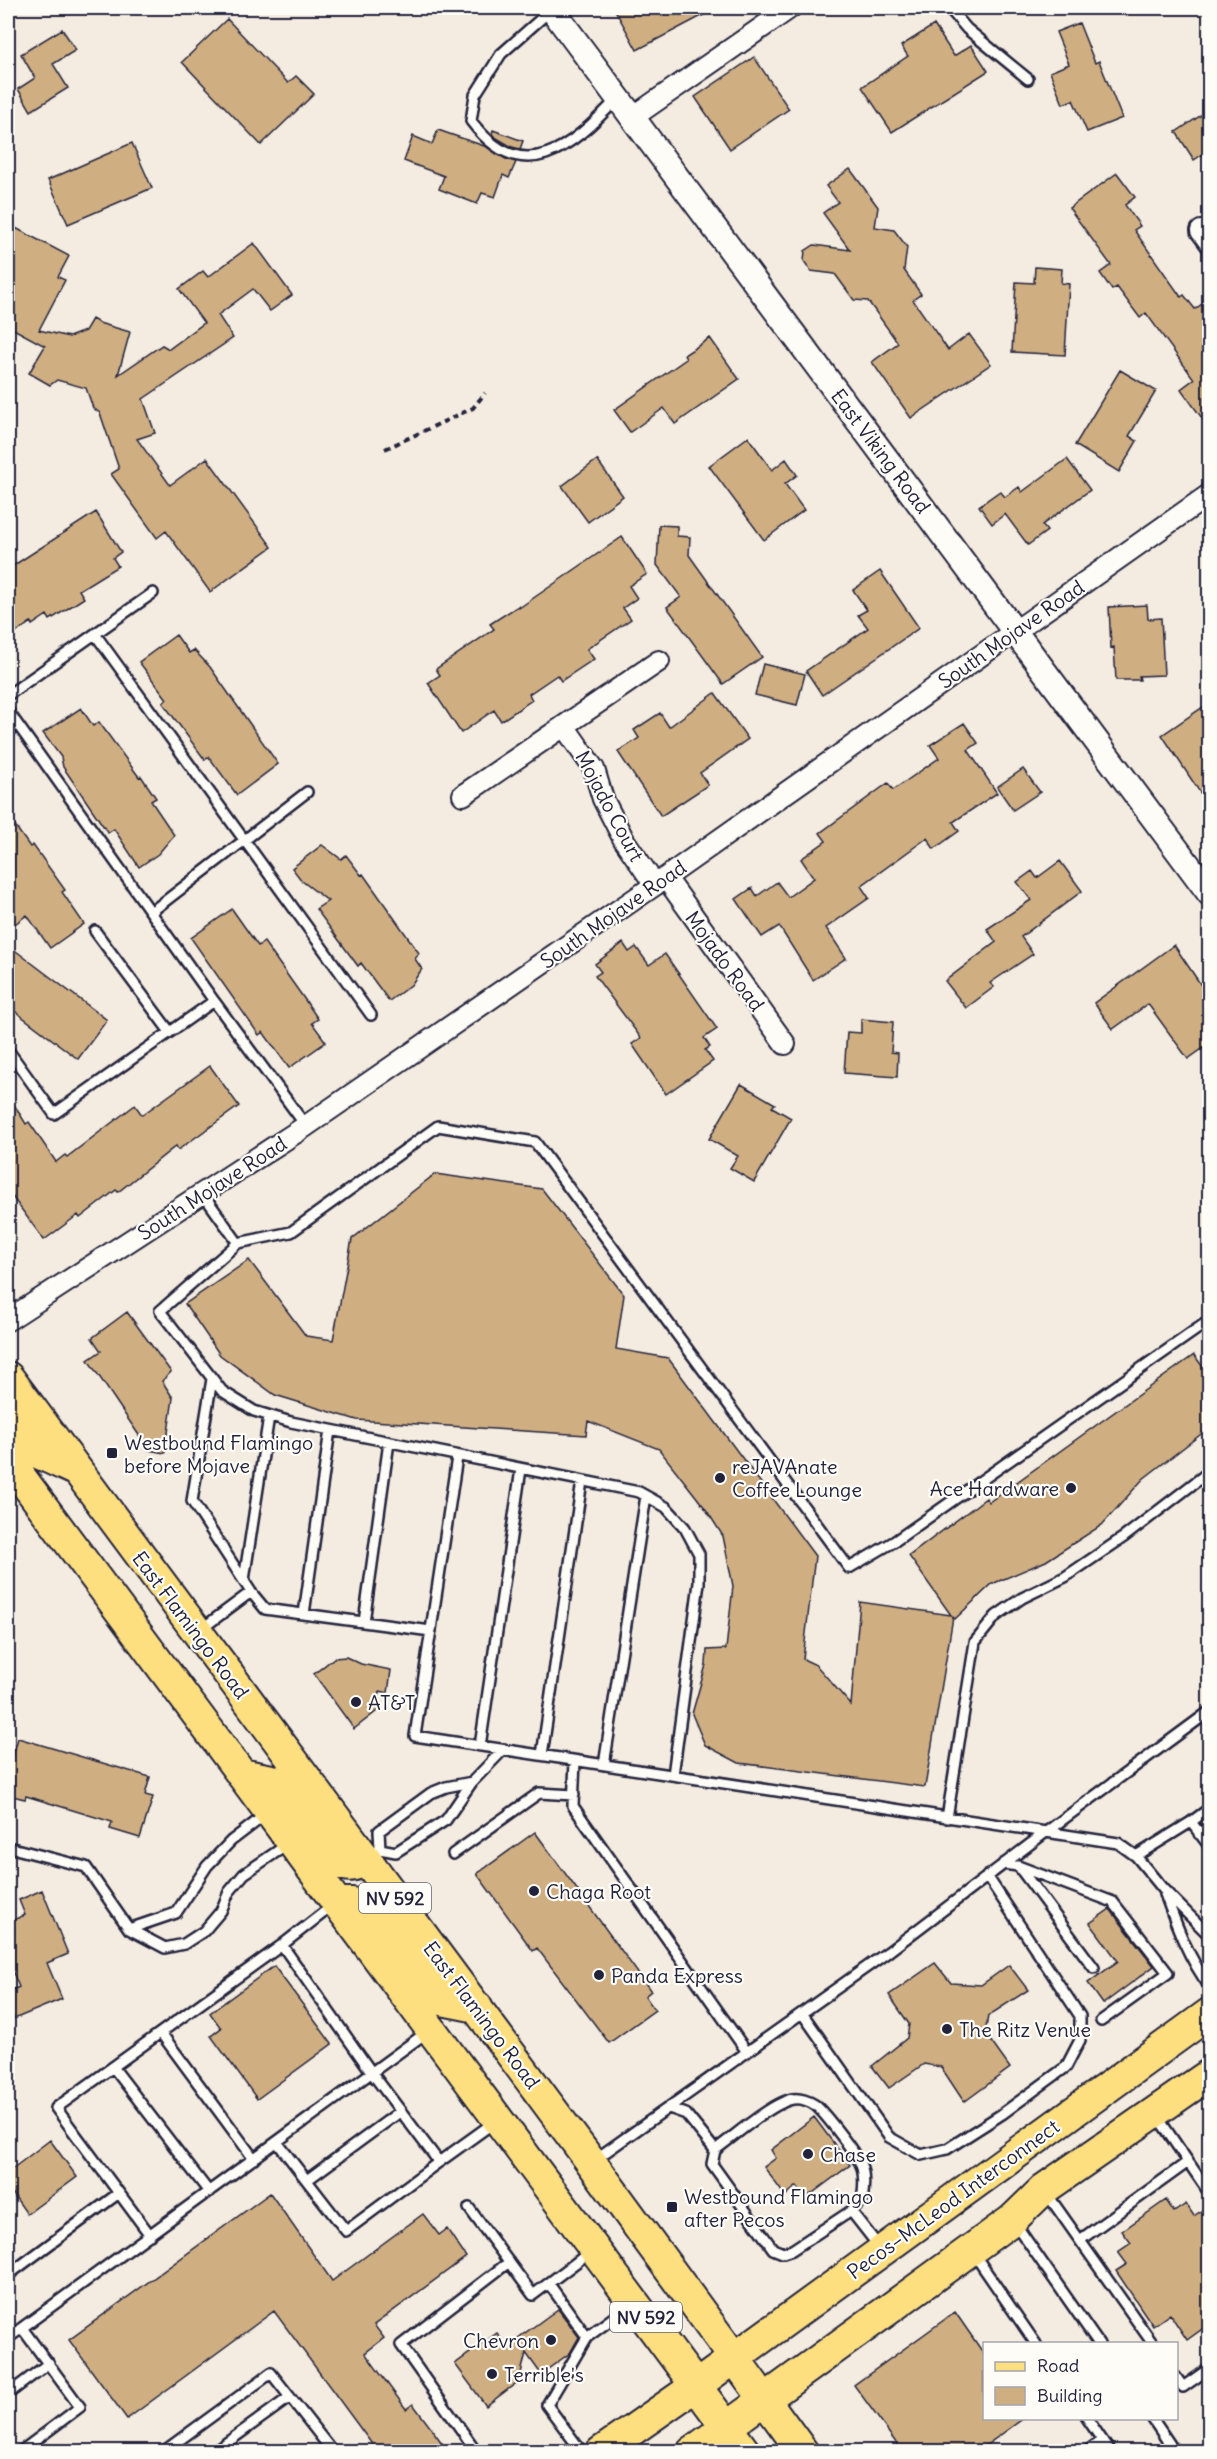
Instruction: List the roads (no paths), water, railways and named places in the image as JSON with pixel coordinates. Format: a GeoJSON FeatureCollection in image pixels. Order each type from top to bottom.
{"type":"FeatureCollection","features":[{"type":"Feature","properties":{"kind":"main road","name":"East Flamingo Road"},"geometry":{"type":"LineString","coordinates":[[8,1377],[197,1633],[373,1854],[477,2007],[803,2451]]}},
{"type":"Feature","properties":{"kind":"main road"},"geometry":{"type":"LineString","coordinates":[[8,1424],[26,1448],[76,1470]]}},
{"type":"Feature","properties":{"kind":"main road","name":"NV 592"},"geometry":{"type":"LineString","coordinates":[[8,1460],[745,2451]]}},
{"type":"Feature","properties":{"kind":"main road"},"geometry":{"type":"LineString","coordinates":[[241,1774],[272,1780],[338,1863],[348,1867],[357,1866],[373,1854]]}},
{"type":"Feature","properties":{"kind":"main road"},"geometry":{"type":"LineString","coordinates":[[336,1903],[353,1903],[375,1914],[442,2000],[477,2007]]}},
{"type":"Feature","properties":{"kind":"main road","name":"Pecos–McLeod Interconnect"},"geometry":{"type":"LineString","coordinates":[[601,2451],[697,2385],[1209,2013]]}},
{"type":"Feature","properties":{"kind":"main road"},"geometry":{"type":"LineString","coordinates":[[692,2451],[1012,2220],[1044,2189],[1155,2114],[1209,2074]]}},
{"type":"Feature","properties":{"kind":"street","name":"East Viking Road"},"geometry":{"type":"LineString","coordinates":[[552,8],[1209,894]]}},
{"type":"Feature","properties":{"kind":"street"},"geometry":{"type":"LineString","coordinates":[[633,117],[790,8]]}},
{"type":"Feature","properties":{"kind":"street","name":"South Mojave Road"},"geometry":{"type":"LineString","coordinates":[[8,1320],[306,1126],[660,881],[1209,494]]}},
{"type":"Feature","properties":{"kind":"street"},"geometry":{"type":"LineString","coordinates":[[463,795],[659,661]]}},
{"type":"Feature","properties":{"kind":"street","name":"Mojado Court"},"geometry":{"type":"LineString","coordinates":[[564,726],[594,769],[603,799],[624,840],[660,881]]}},
{"type":"Feature","properties":{"kind":"street","name":"Mojado Road"},"geometry":{"type":"LineString","coordinates":[[660,881],[785,1044]]}},
{"type":"Feature","properties":{"kind":"lane"},"geometry":{"type":"LineString","coordinates":[[552,8],[501,54],[475,95],[471,121],[484,139],[511,154],[530,159],[549,153],[572,141],[594,123],[618,98]]}},
{"type":"Feature","properties":{"kind":"lane"},"geometry":{"type":"LineString","coordinates":[[949,8],[967,29],[1028,79]]}},
{"type":"Feature","properties":{"kind":"lane"},"geometry":{"type":"LineString","coordinates":[[8,695],[153,593]]}},
{"type":"Feature","properties":{"kind":"lane"},"geometry":{"type":"LineString","coordinates":[[95,634],[371,1015]]}},
{"type":"Feature","properties":{"kind":"lane"},"geometry":{"type":"LineString","coordinates":[[8,711],[214,1001],[306,1126]]}},
{"type":"Feature","properties":{"kind":"lane"},"geometry":{"type":"LineString","coordinates":[[151,912],[307,792]]}},
{"type":"Feature","properties":{"kind":"lane"},"geometry":{"type":"LineString","coordinates":[[95,931],[170,1032]]}},
{"type":"Feature","properties":{"kind":"lane"},"geometry":{"type":"LineString","coordinates":[[8,1050],[54,1114],[214,1001]]}},
{"type":"Feature","properties":{"kind":"lane"},"geometry":{"type":"LineString","coordinates":[[673,1776],[699,1583],[699,1554],[685,1528],[666,1507],[639,1492],[457,1457],[254,1411],[222,1391],[160,1311],[238,1243],[291,1232],[438,1126],[535,1142],[849,1568],[894,1541],[1209,1320]]}},
{"type":"Feature","properties":{"kind":"lane"},"geometry":{"type":"LineString","coordinates":[[203,1194],[238,1243]]}},
{"type":"Feature","properties":{"kind":"lane"},"geometry":{"type":"LineString","coordinates":[[212,1379],[192,1501],[251,1592],[265,1609],[430,1631]]}},
{"type":"Feature","properties":{"kind":"lane"},"geometry":{"type":"LineString","coordinates":[[244,1580],[269,1416]]}},
{"type":"Feature","properties":{"kind":"lane"},"geometry":{"type":"LineString","coordinates":[[304,1614],[330,1430]]}},
{"type":"Feature","properties":{"kind":"lane"},"geometry":{"type":"LineString","coordinates":[[364,1622],[389,1442]]}},
{"type":"Feature","properties":{"kind":"lane"},"geometry":{"type":"LineString","coordinates":[[457,1457],[415,1736],[1118,1843],[1136,1856],[1163,1889],[1209,1936]]}},
{"type":"Feature","properties":{"kind":"lane"},"geometry":{"type":"LineString","coordinates":[[480,1746],[521,1469]]}},
{"type":"Feature","properties":{"kind":"lane"},"geometry":{"type":"LineString","coordinates":[[947,1818],[975,1642],[996,1616],[1022,1598],[1065,1578],[1124,1537],[1209,1471]]}},
{"type":"Feature","properties":{"kind":"lane"},"geometry":{"type":"LineString","coordinates":[[542,1755],[582,1481]]}},
{"type":"Feature","properties":{"kind":"lane"},"geometry":{"type":"LineString","coordinates":[[604,1765],[646,1496]]}},
{"type":"Feature","properties":{"kind":"lane"},"geometry":{"type":"LineString","coordinates":[[197,1633],[251,1592]]}},
{"type":"Feature","properties":{"kind":"lane"},"geometry":{"type":"LineString","coordinates":[[591,2162],[888,1952],[1209,1712]]}},
{"type":"Feature","properties":{"kind":"lane"},"geometry":{"type":"LineString","coordinates":[[472,1782],[446,1787],[431,1793],[379,1831],[373,1854],[396,1852],[446,1820],[472,1782],[504,1749]]}},
{"type":"Feature","properties":{"kind":"lane"},"geometry":{"type":"LineString","coordinates":[[575,1761],[573,1806],[747,2052]]}},
{"type":"Feature","properties":{"kind":"lane"},"geometry":{"type":"LineString","coordinates":[[453,1854],[539,1793],[574,1795]]}},
{"type":"Feature","properties":{"kind":"lane"},"geometry":{"type":"LineString","coordinates":[[1136,1856],[1191,1822],[1209,1808]]}},
{"type":"Feature","properties":{"kind":"lane"},"geometry":{"type":"LineString","coordinates":[[129,1929],[176,1913],[215,1858],[231,1841],[269,1812]]}},
{"type":"Feature","properties":{"kind":"lane"},"geometry":{"type":"LineString","coordinates":[[1191,1822],[1209,1847]]}},
{"type":"Feature","properties":{"kind":"lane"},"geometry":{"type":"LineString","coordinates":[[1199,1834],[1209,1826]]}},
{"type":"Feature","properties":{"kind":"lane"},"geometry":{"type":"LineString","coordinates":[[8,1847],[86,1867],[129,1929],[165,1948],[184,1944],[204,1931],[221,1911],[229,1892],[244,1874],[291,1842]]}},
{"type":"Feature","properties":{"kind":"lane"},"geometry":{"type":"LineString","coordinates":[[1003,1864],[1018,1866],[1113,1902],[1168,1973],[1101,2021]]}},
{"type":"Feature","properties":{"kind":"lane"},"geometry":{"type":"LineString","coordinates":[[1018,1866],[1094,1968]]}},
{"type":"Feature","properties":{"kind":"lane"},"geometry":{"type":"LineString","coordinates":[[802,2013],[889,2137],[921,2155],[947,2149],[1002,2114],[1066,2067],[1080,2040],[1080,2016],[987,1876]]}},
{"type":"Feature","properties":{"kind":"lane"},"geometry":{"type":"LineString","coordinates":[[1163,1889],[1181,1936],[1198,1971],[1209,1987]]}},
{"type":"Feature","properties":{"kind":"lane"},"geometry":{"type":"LineString","coordinates":[[150,2235],[56,2108],[282,1945],[336,1903]]}},
{"type":"Feature","properties":{"kind":"lane"},"geometry":{"type":"LineString","coordinates":[[282,1945],[372,2073],[439,2162]]}},
{"type":"Feature","properties":{"kind":"lane"},"geometry":{"type":"LineString","coordinates":[[8,2338],[432,2029]]}},
{"type":"Feature","properties":{"kind":"lane"},"geometry":{"type":"LineString","coordinates":[[161,2033],[254,2159]]}},
{"type":"Feature","properties":{"kind":"lane"},"geometry":{"type":"LineString","coordinates":[[113,2067],[209,2192]]}},
{"type":"Feature","properties":{"kind":"lane"},"geometry":{"type":"LineString","coordinates":[[792,2099],[814,2104],[825,2115],[862,2165],[865,2179],[862,2200],[851,2211],[792,2250],[783,2253],[773,2249],[712,2164],[715,2150],[776,2106],[792,2099]]}},
{"type":"Feature","properties":{"kind":"lane"},"geometry":{"type":"LineString","coordinates":[[669,2108],[686,2114],[715,2150]]}},
{"type":"Feature","properties":{"kind":"lane"},"geometry":{"type":"LineString","coordinates":[[307,2180],[401,2111]]}},
{"type":"Feature","properties":{"kind":"lane"},"geometry":{"type":"LineString","coordinates":[[1155,2114],[1209,2194]]}},
{"type":"Feature","properties":{"kind":"lane"},"geometry":{"type":"LineString","coordinates":[[277,2142],[346,2231],[498,2119]]}},
{"type":"Feature","properties":{"kind":"lane"},"geometry":{"type":"LineString","coordinates":[[1080,2240],[1188,2162]]}},
{"type":"Feature","properties":{"kind":"lane"},"geometry":{"type":"LineString","coordinates":[[1044,2189],[1152,2342]]}},
{"type":"Feature","properties":{"kind":"lane"},"geometry":{"type":"LineString","coordinates":[[8,2275],[119,2193]]}},
{"type":"Feature","properties":{"kind":"lane"},"geometry":{"type":"LineString","coordinates":[[469,2208],[533,2295],[594,2248]]}},
{"type":"Feature","properties":{"kind":"lane"},"geometry":{"type":"LineString","coordinates":[[851,2211],[881,2250]]}},
{"type":"Feature","properties":{"kind":"lane"},"geometry":{"type":"LineString","coordinates":[[1012,2220],[1098,2342]]}},
{"type":"Feature","properties":{"kind":"lane"},"geometry":{"type":"LineString","coordinates":[[971,2249],[1035,2342]]}},
{"type":"Feature","properties":{"kind":"lane"},"geometry":{"type":"LineString","coordinates":[[477,2451],[401,2344],[509,2262]]}},
{"type":"Feature","properties":{"kind":"lane"},"geometry":{"type":"LineString","coordinates":[[549,2284],[587,2337]]}},
{"type":"Feature","properties":{"kind":"lane"},"geometry":{"type":"LineString","coordinates":[[582,2451],[547,2405],[587,2337],[634,2302]]}},
{"type":"Feature","properties":{"kind":"lane"},"geometry":{"type":"LineString","coordinates":[[21,2451],[80,2407],[22,2328]]}},
{"type":"Feature","properties":{"kind":"lane"},"geometry":{"type":"LineString","coordinates":[[8,2394],[49,2363]]}},
{"type":"Feature","properties":{"kind":"lane"},"geometry":{"type":"LineString","coordinates":[[1178,2380],[1183,2387],[1209,2368]]}},
{"type":"Feature","properties":{"kind":"lane"},"geometry":{"type":"LineString","coordinates":[[163,2451],[271,2373],[333,2451]]}},
{"type":"Feature","properties":{"kind":"lane"},"geometry":{"type":"LineString","coordinates":[[214,2451],[290,2397]]}},
{"type":"Feature","properties":{"kind":"lane"},"geometry":{"type":"LineString","coordinates":[[1088,2420],[1110,2451]]}},
{"type":"Feature","properties":{"kind":"lane"},"geometry":{"type":"LineString","coordinates":[[1153,2420],[1175,2451]]}},
{"type":"Feature","properties":{"kind":"lane"},"geometry":{"type":"LineString","coordinates":[[1086,2451],[1102,2440]]}},
{"type":"Feature","properties":{"kind":"place","name":"Westbound Flamingo before Mojave"},"geometry":{"type":"Point","coordinates":[112,1453]}},
{"type":"Feature","properties":{"kind":"place","name":"reJAVAnate Coffee Lounge"},"geometry":{"type":"Point","coordinates":[720,1478]}},
{"type":"Feature","properties":{"kind":"place","name":"Ace Hardware"},"geometry":{"type":"Point","coordinates":[1071,1488]}},
{"type":"Feature","properties":{"kind":"place","name":"AT&T"},"geometry":{"type":"Point","coordinates":[356,1702]}},
{"type":"Feature","properties":{"kind":"place","name":"Chaga Root"},"geometry":{"type":"Point","coordinates":[534,1891]}},
{"type":"Feature","properties":{"kind":"place","name":"Panda Express"},"geometry":{"type":"Point","coordinates":[599,1975]}},
{"type":"Feature","properties":{"kind":"place","name":"The Ritz Venue"},"geometry":{"type":"Point","coordinates":[947,2029]}},
{"type":"Feature","properties":{"kind":"place","name":"Chase"},"geometry":{"type":"Point","coordinates":[808,2154]}},
{"type":"Feature","properties":{"kind":"place","name":"Westbound Flamingo after Pecos"},"geometry":{"type":"Point","coordinates":[672,2207]}},
{"type":"Feature","properties":{"kind":"place","name":"Chevron"},"geometry":{"type":"Point","coordinates":[551,2340]}},
{"type":"Feature","properties":{"kind":"place","name":"Terrible's"},"geometry":{"type":"Point","coordinates":[492,2374]}}]}
